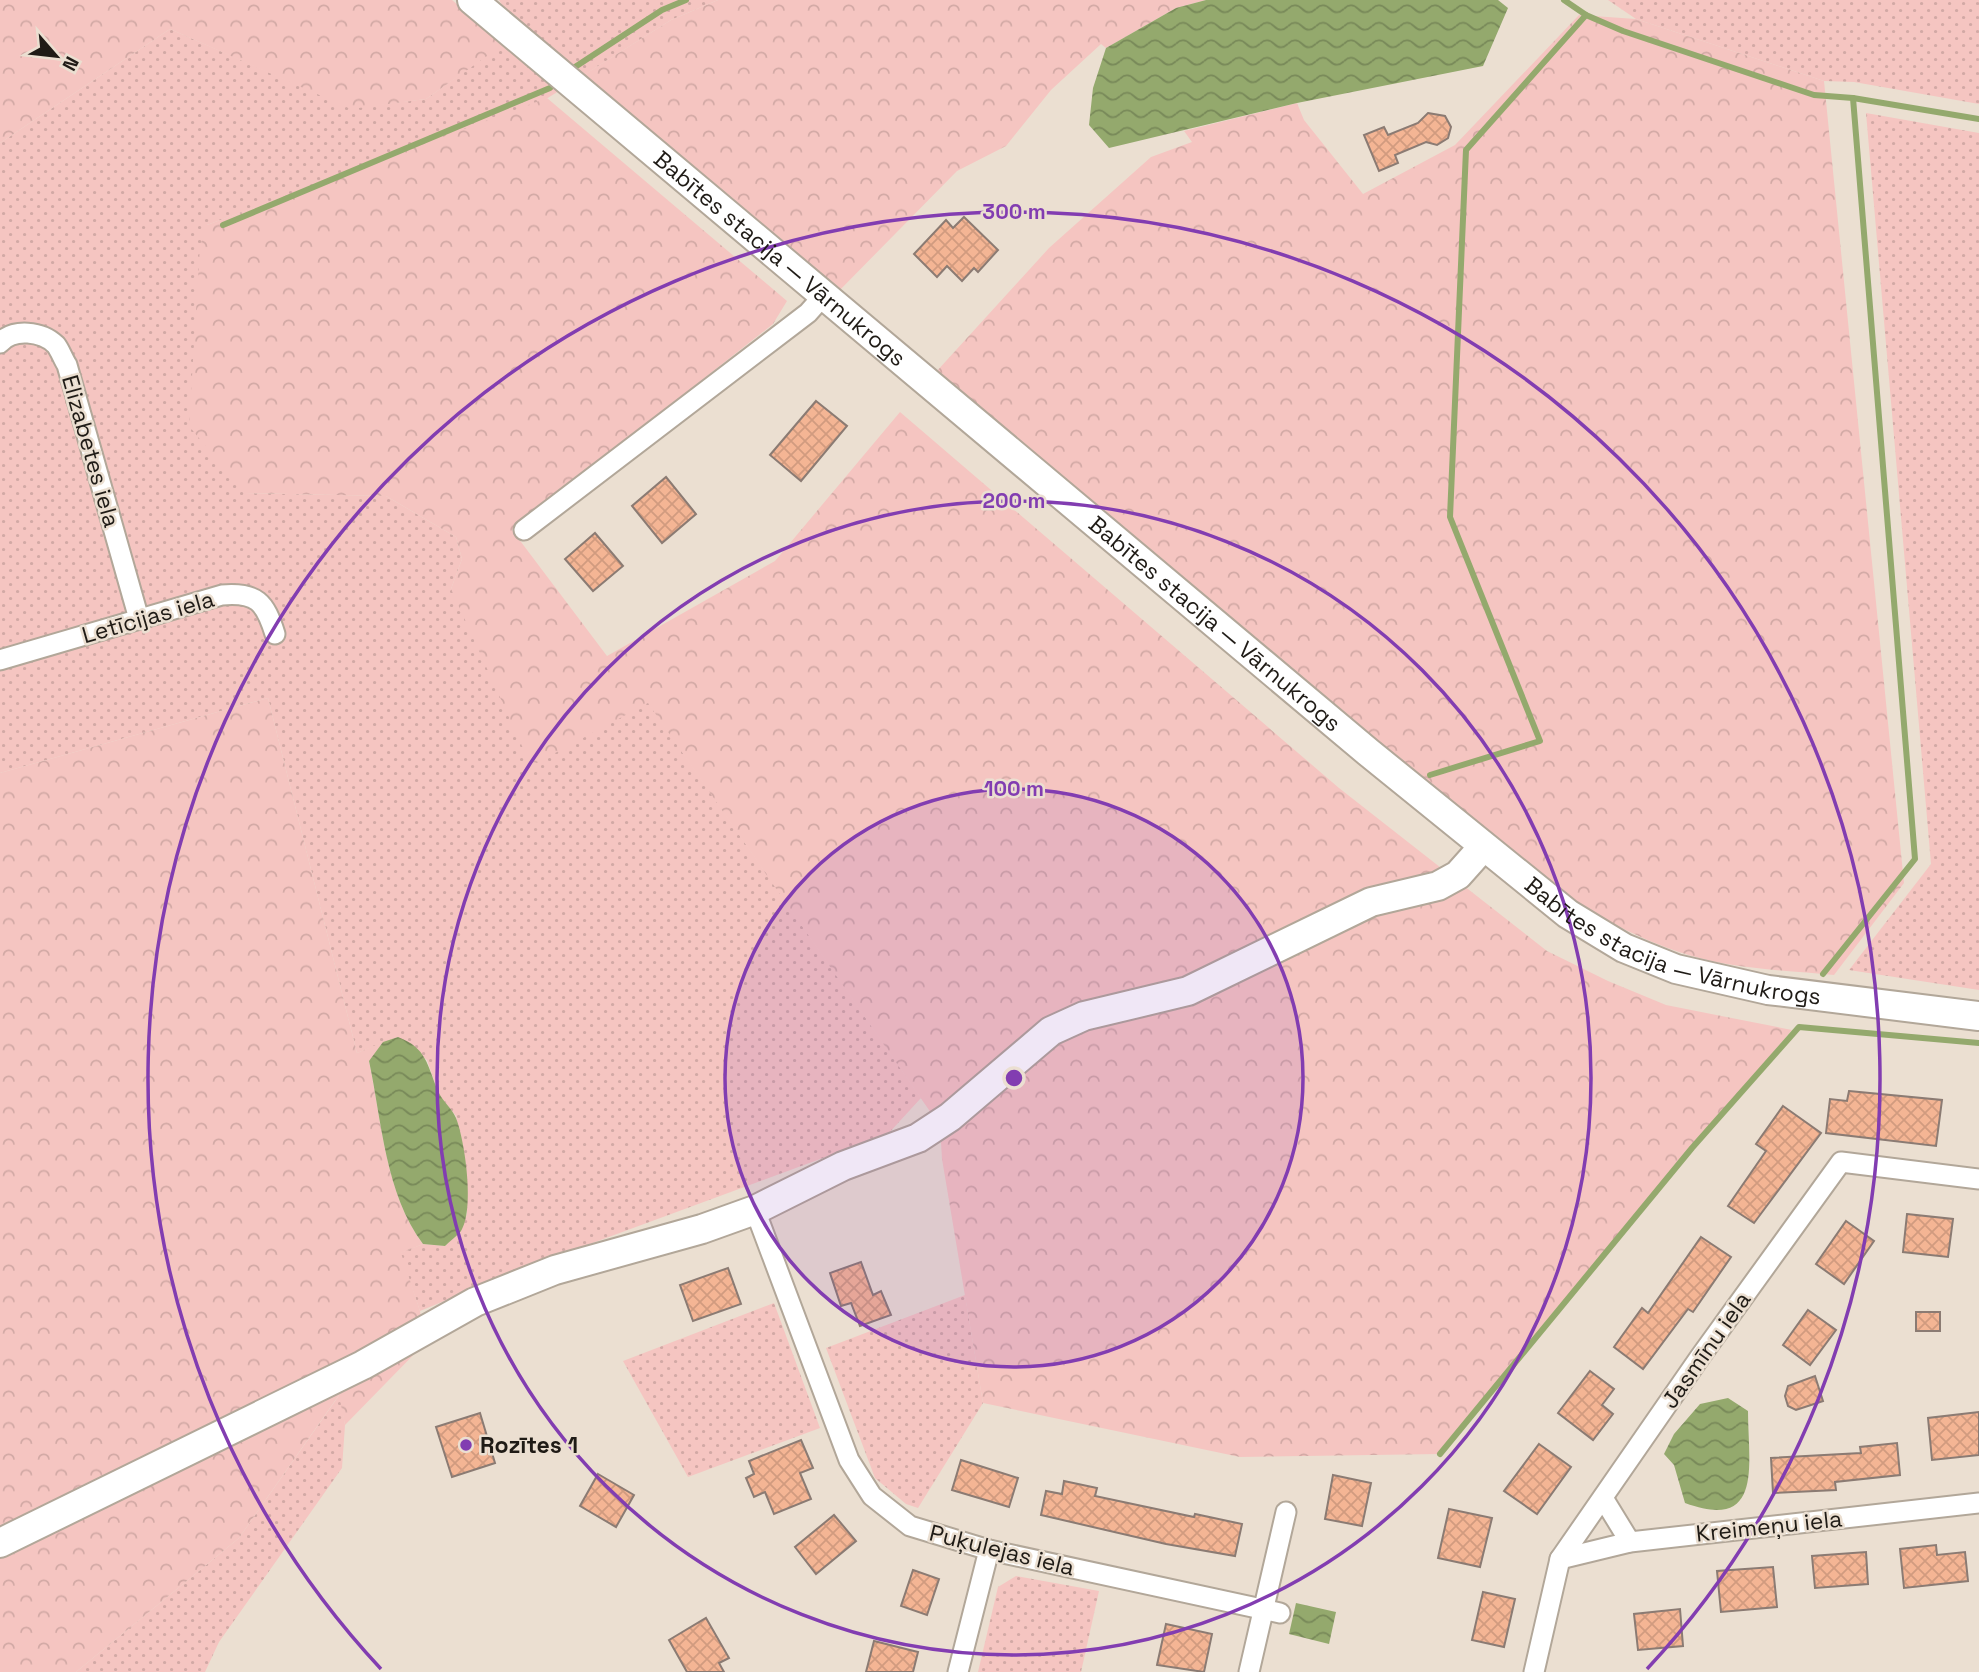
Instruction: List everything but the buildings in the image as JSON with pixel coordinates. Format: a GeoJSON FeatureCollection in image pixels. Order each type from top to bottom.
{"type":"FeatureCollection","features":[{"type":"Feature","properties":{"kind":"main road","name":"Babītes stacija — Vārnukrogs"},"geometry":{"type":"LineString","coordinates":[[472,0],[1483,847],[1569,914],[1624,948],[1676,970],[1768,990],[1979,1016]]}},
{"type":"Feature","properties":{"kind":"main road"},"geometry":{"type":"LineString","coordinates":[[0,1542],[363,1365],[475,1302],[555,1270],[702,1229],[755,1210],[843,1166],[918,1138],[950,1117],[1051,1031],[1084,1016],[1188,991],[1371,902],[1438,886],[1458,875],[1483,847]]}},
{"type":"Feature","properties":{"kind":"street"},"geometry":{"type":"LineString","coordinates":[[524,530],[798,320],[824,295]]}},
{"type":"Feature","properties":{"kind":"street","name":"Elizabetes iela"},"geometry":{"type":"LineString","coordinates":[[0,343],[19,333],[38,334],[55,345],[67,365],[139,619]]}},
{"type":"Feature","properties":{"kind":"street","name":"Letīcijas iela"},"geometry":{"type":"LineString","coordinates":[[0,660],[222,595],[242,593],[257,599],[268,612],[275,634]]}},
{"type":"Feature","properties":{"kind":"street","name":"Jasmīnu iela"},"geometry":{"type":"LineString","coordinates":[[1534,1672],[1560,1559],[1841,1162],[1979,1179]]}},
{"type":"Feature","properties":{"kind":"street","name":"Puķulejas iela"},"geometry":{"type":"LineString","coordinates":[[755,1210],[849,1460],[872,1496],[910,1526],[989,1550],[1271,1612]]}},
{"type":"Feature","properties":{"kind":"street"},"geometry":{"type":"LineString","coordinates":[[1602,1498],[1630,1542]]}},
{"type":"Feature","properties":{"kind":"street","name":"Kreimeņu iela"},"geometry":{"type":"LineString","coordinates":[[1560,1559],[1630,1542],[1979,1503]]}},
{"type":"Feature","properties":{"kind":"street"},"geometry":{"type":"LineString","coordinates":[[1249,1672],[1271,1612],[1286,1512]]}},
{"type":"Feature","properties":{"kind":"street"},"geometry":{"type":"LineString","coordinates":[[958,1672],[989,1550]]}},
{"type":"Feature","properties":{"kind":"green space"},"geometry":{"type":"Polygon","coordinates":[[[0,0],[452,0],[504,44],[426,99],[351,109],[170,29],[0,143],[0,0]]]}},
{"type":"Feature","properties":{"kind":"green space"},"geometry":{"type":"Polygon","coordinates":[[[499,0],[718,0],[671,20],[543,101],[207,225],[244,493],[386,496],[456,537],[462,559],[451,589],[648,702],[921,1098],[888,1134],[522,1269],[420,1311],[400,1253],[423,1244],[445,1246],[461,1230],[467,1214],[466,1166],[456,1116],[439,1095],[427,1060],[398,1037],[357,1053],[268,698],[0,773],[0,143],[170,29],[351,108],[426,99],[518,33],[499,0]]]}},
{"type":"Feature","properties":{"kind":"green space"},"geometry":{"type":"Polygon","coordinates":[[[718,0],[1206,0],[1176,8],[1106,48],[1101,44],[1051,90],[1006,146],[957,171],[834,296],[579,78],[671,20],[718,0]]]}},
{"type":"Feature","properties":{"kind":"green space"},"geometry":{"type":"Polygon","coordinates":[[[1608,0],[1979,0],[1979,104],[1854,82],[1824,81],[1636,19],[1608,0]]]}},
{"type":"Feature","properties":{"kind":"green space"},"geometry":{"type":"Polygon","coordinates":[[[1579,15],[1636,19],[1824,81],[1904,883],[1834,975],[1756,968],[1698,958],[1633,933],[1571,899],[1511,856],[936,372],[1049,248],[1151,157],[1192,142],[1184,131],[1297,103],[1304,120],[1363,194],[1455,145],[1579,15]]]}},
{"type":"Feature","properties":{"kind":"green space"},"geometry":{"type":"Polygon","coordinates":[[[547,98],[787,301],[773,324],[512,530],[607,656],[775,561],[900,412],[1339,788],[1547,951],[1608,981],[1666,1005],[1792,1030],[1440,1454],[1240,1457],[983,1403],[942,1159],[940,1126],[648,703],[531,766],[451,589],[462,559],[456,537],[386,496],[244,493],[189,426],[200,246],[207,225],[547,98]]]}},
{"type":"Feature","properties":{"kind":"green space"},"geometry":{"type":"Polygon","coordinates":[[[1866,113],[1979,133],[1979,990],[1849,970],[1931,864],[1866,113]]]}},
{"type":"Feature","properties":{"kind":"green space"},"geometry":{"type":"Polygon","coordinates":[[[268,698],[357,1053],[383,1042],[369,1062],[393,1180],[410,1224],[423,1244],[401,1253],[420,1311],[425,1343],[345,1425],[339,1395],[239,1538],[76,1672],[0,1672],[0,773],[268,698]]]}},
{"type":"Feature","properties":{"kind":"green space"},"geometry":{"type":"Polygon","coordinates":[[[965,1295],[983,1403],[918,1508],[906,1504],[875,1478],[826,1348],[965,1295]]]}},
{"type":"Feature","properties":{"kind":"green space"},"geometry":{"type":"Polygon","coordinates":[[[774,1303],[820,1428],[688,1477],[623,1361],[774,1303]]]}},
{"type":"Feature","properties":{"kind":"green space"},"geometry":{"type":"Polygon","coordinates":[[[340,1394],[345,1425],[342,1468],[219,1642],[205,1672],[76,1672],[239,1538],[340,1394]]]}},
{"type":"Feature","properties":{"kind":"green space"},"geometry":{"type":"Polygon","coordinates":[[[1016,1576],[1099,1591],[1081,1672],[978,1672],[998,1587],[1016,1576]]]}},
{"type":"Feature","properties":{"kind":"water"},"geometry":{"type":"Polygon","coordinates":[[[1206,0],[1498,0],[1508,8],[1483,66],[1297,103],[1109,148],[1089,125],[1093,88],[1106,48],[1176,8],[1206,0]]]}},
{"type":"Feature","properties":{"kind":"water"},"geometry":{"type":"Polygon","coordinates":[[[398,1037],[415,1046],[425,1058],[440,1095],[456,1118],[463,1142],[468,1192],[465,1221],[461,1231],[445,1246],[423,1244],[410,1224],[400,1202],[387,1156],[369,1061],[383,1042],[398,1037]]]}},
{"type":"Feature","properties":{"kind":"water"},"geometry":{"type":"Polygon","coordinates":[[[1728,1398],[1748,1411],[1749,1471],[1746,1488],[1740,1501],[1728,1508],[1710,1510],[1685,1503],[1674,1465],[1664,1454],[1674,1434],[1700,1404],[1728,1398]]]}},
{"type":"Feature","properties":{"kind":"water"},"geometry":{"type":"Polygon","coordinates":[[[1296,1603],[1336,1612],[1329,1644],[1289,1634],[1296,1603]]]}},
{"type":"Feature","properties":{"kind":"waterway"},"geometry":{"type":"LineString","coordinates":[[575,67],[662,10],[686,0]]}},
{"type":"Feature","properties":{"kind":"waterway"},"geometry":{"type":"LineString","coordinates":[[1564,0],[1586,15],[1623,31],[1814,95],[1853,98],[1979,119]]}},
{"type":"Feature","properties":{"kind":"waterway"},"geometry":{"type":"LineString","coordinates":[[1430,775],[1540,741],[1450,517],[1466,150],[1586,15]]}},
{"type":"Feature","properties":{"kind":"waterway"},"geometry":{"type":"LineString","coordinates":[[223,225],[550,88]]}},
{"type":"Feature","properties":{"kind":"waterway"},"geometry":{"type":"LineString","coordinates":[[1823,974],[1915,859],[1853,98]]}},
{"type":"Feature","properties":{"kind":"waterway"},"geometry":{"type":"LineString","coordinates":[[1440,1454],[1692,1148],[1799,1027],[1979,1043]]}},
{"type":"Feature","properties":{"kind":"place","name":"Rozītes 1"},"geometry":{"type":"Point","coordinates":[466,1445]}}]}
